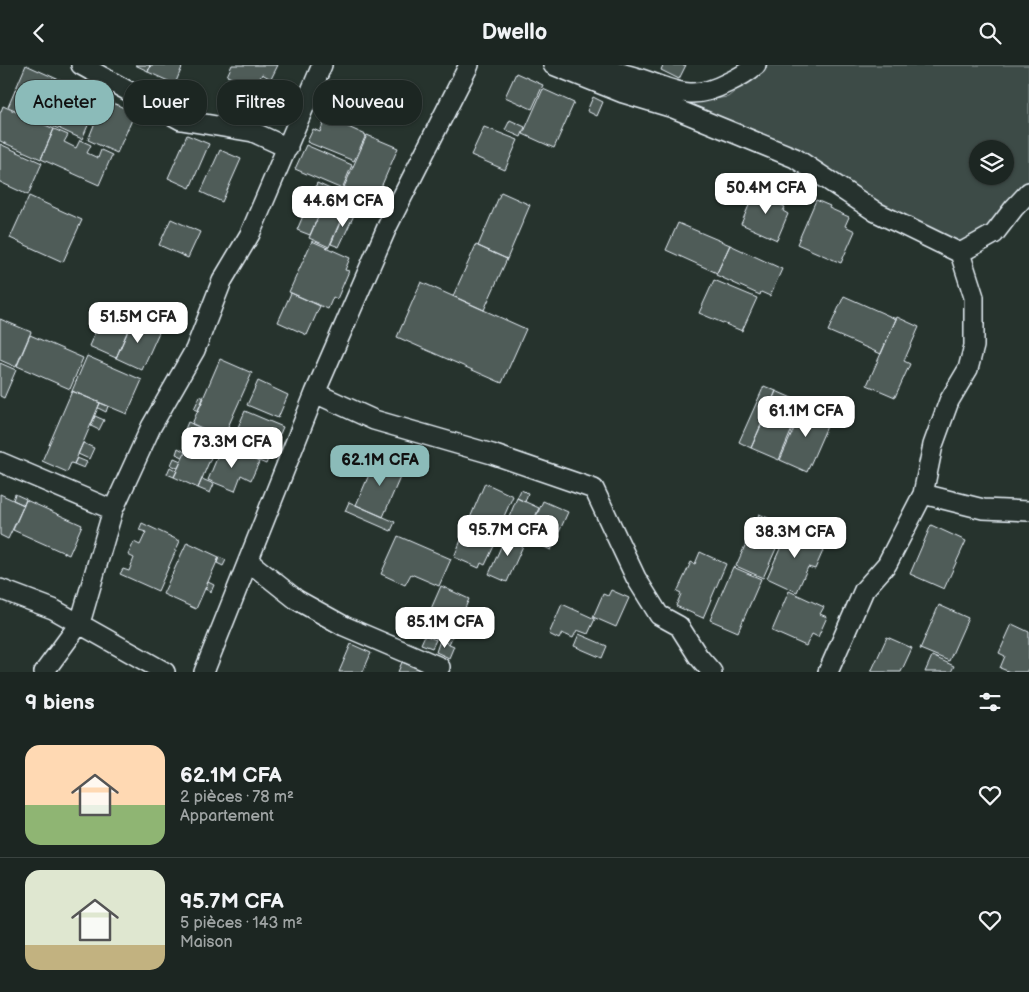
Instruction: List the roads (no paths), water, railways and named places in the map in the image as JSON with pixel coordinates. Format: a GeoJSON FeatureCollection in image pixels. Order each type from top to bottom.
{"type":"FeatureCollection","features":[{"type":"Feature","properties":{"kind":"street"},"geometry":{"type":"LineString","coordinates":[[82,65],[181,120],[253,132],[288,148]]}},
{"type":"Feature","properties":{"kind":"street"},"geometry":{"type":"LineString","coordinates":[[44,672],[80,623],[114,510],[151,427],[195,350],[222,281],[250,234],[322,65]]}},
{"type":"Feature","properties":{"kind":"street"},"geometry":{"type":"LineString","coordinates":[[204,672],[315,393],[388,225],[469,65]]}},
{"type":"Feature","properties":{"kind":"street"},"geometry":{"type":"LineString","coordinates":[[554,65],[605,70],[638,77],[688,94],[703,93],[717,89],[747,73],[756,65]]}},
{"type":"Feature","properties":{"kind":"street"},"geometry":{"type":"LineString","coordinates":[[554,65],[623,93],[673,107],[795,158],[876,212],[960,253],[974,297],[974,347],[968,369],[949,401],[933,445],[923,494],[887,564],[864,590],[828,672]]}},
{"type":"Feature","properties":{"kind":"street"},"geometry":{"type":"LineString","coordinates":[[960,253],[994,234],[1029,192]]}},
{"type":"Feature","properties":{"kind":"street"},"geometry":{"type":"LineString","coordinates":[[315,393],[374,420],[492,454],[594,489],[636,578],[659,615],[679,626],[698,656],[712,672]]}},
{"type":"Feature","properties":{"kind":"street"},"geometry":{"type":"LineString","coordinates":[[0,462],[114,510]]}},
{"type":"Feature","properties":{"kind":"street"},"geometry":{"type":"LineString","coordinates":[[923,494],[983,509],[1029,511]]}},
{"type":"Feature","properties":{"kind":"street"},"geometry":{"type":"LineString","coordinates":[[248,561],[298,600],[344,626],[440,667]]}},
{"type":"Feature","properties":{"kind":"street"},"geometry":{"type":"LineString","coordinates":[[0,589],[53,609],[165,672]]}}]}
